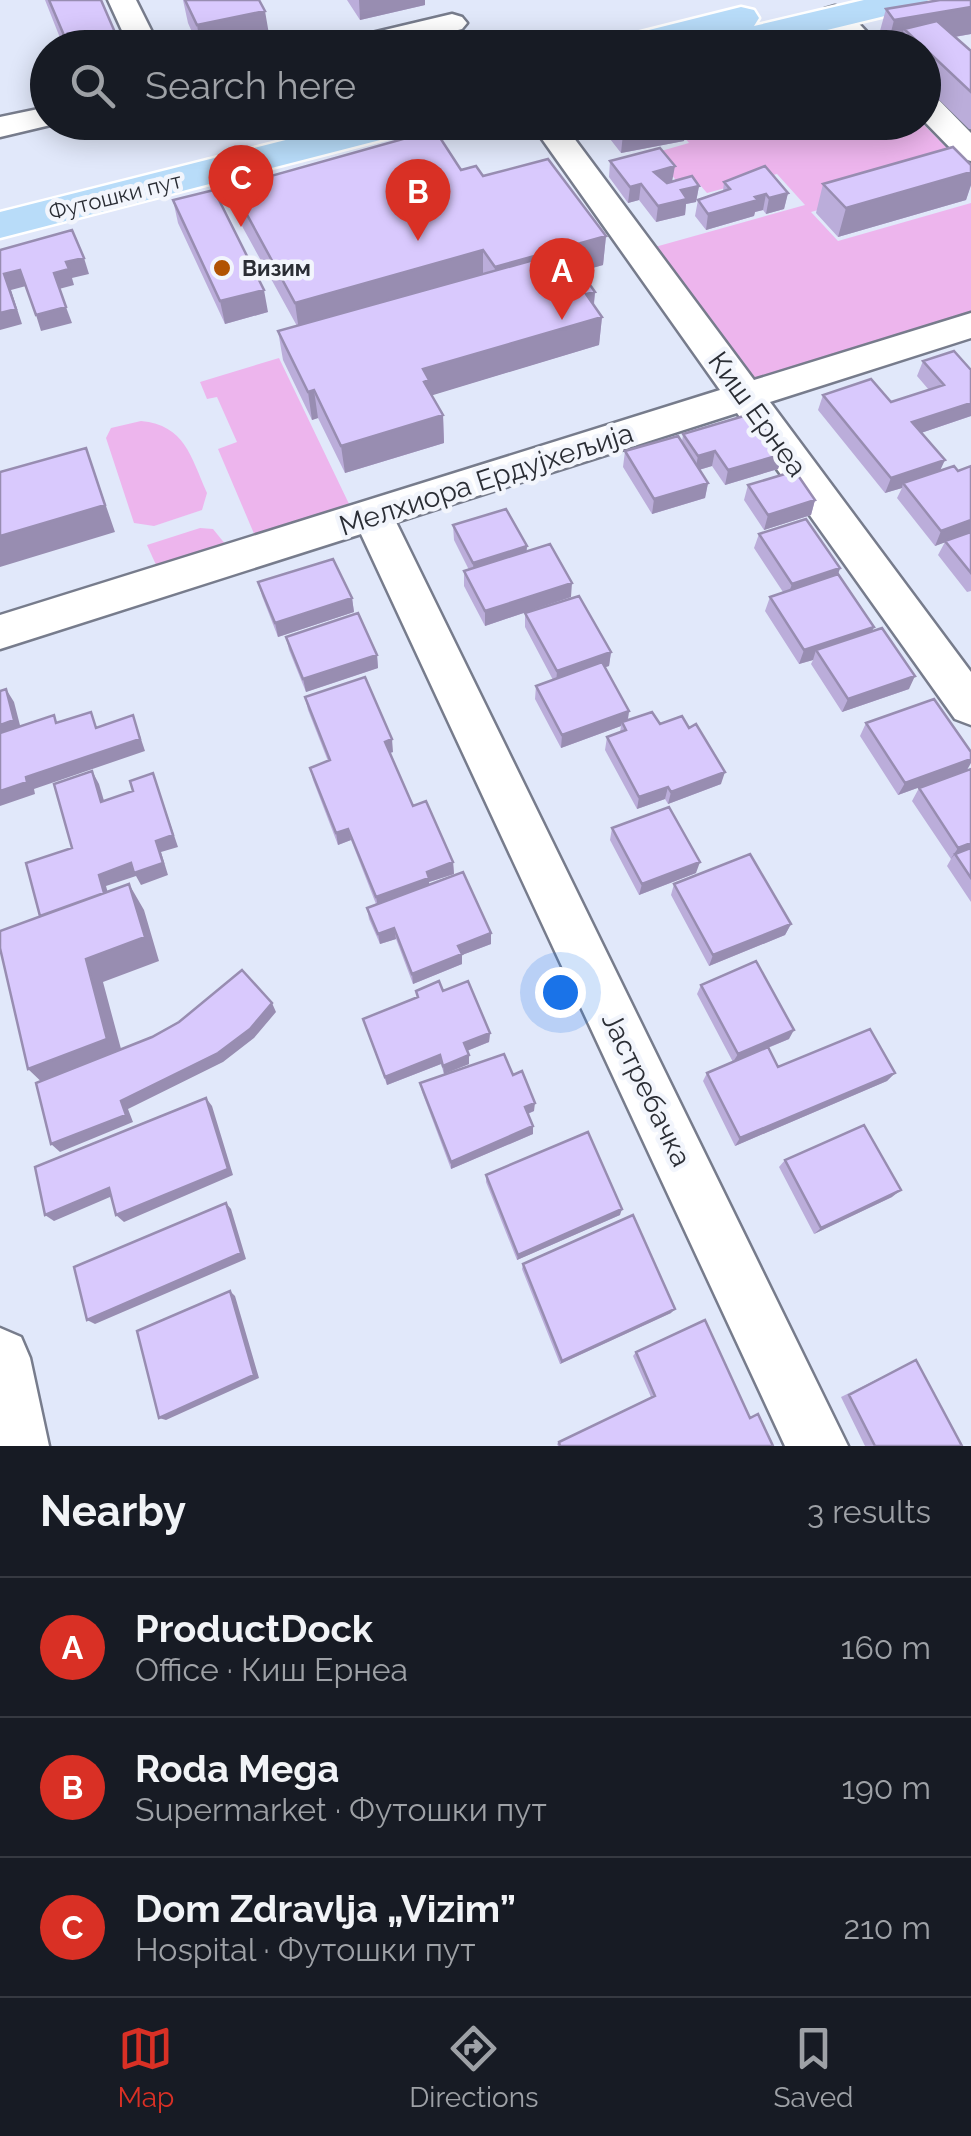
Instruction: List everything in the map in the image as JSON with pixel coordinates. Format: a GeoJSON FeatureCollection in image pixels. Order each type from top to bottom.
{"type":"FeatureCollection","features":[{"type":"Feature","properties":{"kind":"main road"},"geometry":{"type":"LineString","coordinates":[[712,30],[826,7],[910,0]]}},
{"type":"Feature","properties":{"kind":"main road"},"geometry":{"type":"LineString","coordinates":[[758,30],[826,7]]}},
{"type":"Feature","properties":{"kind":"main road","name":"Футошки пут"},"geometry":{"type":"LineString","coordinates":[[0,199],[241,140]]}},
{"type":"Feature","properties":{"kind":"main road","name":"Футошки пут"},"geometry":{"type":"LineString","coordinates":[[0,224],[334,140]]}},
{"type":"Feature","properties":{"kind":"street"},"geometry":{"type":"LineString","coordinates":[[122,0],[136,30]]}},
{"type":"Feature","properties":{"kind":"street"},"geometry":{"type":"LineString","coordinates":[[826,7],[850,30]]}},
{"type":"Feature","properties":{"kind":"street"},"geometry":{"type":"LineString","coordinates":[[422,30],[452,23]]}},
{"type":"Feature","properties":{"kind":"street"},"geometry":{"type":"LineString","coordinates":[[0,127],[30,120]]}},
{"type":"Feature","properties":{"kind":"street"},"geometry":{"type":"LineString","coordinates":[[941,120],[971,150]]}},
{"type":"Feature","properties":{"kind":"street","name":"Киш Ернеа"},"geometry":{"type":"LineString","coordinates":[[558,140],[971,706]]}},
{"type":"Feature","properties":{"kind":"street","name":"Мелхиора Ердујхељија"},"geometry":{"type":"LineString","coordinates":[[0,632],[971,326]]}},
{"type":"Feature","properties":{"kind":"street","name":"Јастребачка"},"geometry":{"type":"LineString","coordinates":[[373,516],[817,1446]]}},
{"type":"Feature","properties":{"kind":"street"},"geometry":{"type":"LineString","coordinates":[[0,1358],[18,1446]]}},
{"type":"Feature","properties":{"kind":"shaded area"},"geometry":{"type":"Polygon","coordinates":[[[687,140],[939,140],[966,167],[811,212],[838,241],[971,203],[971,313],[755,381],[655,247],[805,205],[777,174],[707,193],[700,185],[683,189],[654,153],[689,143],[687,140]]]}},
{"type":"Feature","properties":{"kind":"shaded area"},"geometry":{"type":"Polygon","coordinates":[[[279,358],[350,506],[255,536],[218,449],[237,442],[217,397],[207,399],[200,382],[279,358]]]}},
{"type":"Feature","properties":{"kind":"shaded area"},"geometry":{"type":"Polygon","coordinates":[[[141,421],[168,429],[191,455],[207,493],[202,510],[154,526],[134,523],[106,438],[111,428],[141,421]]]}},
{"type":"Feature","properties":{"kind":"shaded area"},"geometry":{"type":"Polygon","coordinates":[[[200,528],[213,529],[226,545],[157,567],[147,545],[200,528]]]}},
{"type":"Feature","properties":{"kind":"building"},"geometry":{"type":"Polygon","coordinates":[[[49,0],[101,0],[114,30],[62,30],[49,0]]]}},
{"type":"Feature","properties":{"kind":"building"},"geometry":{"type":"Polygon","coordinates":[[[185,0],[259,0],[265,11],[197,25],[185,0]]]}},
{"type":"Feature","properties":{"kind":"building"},"geometry":{"type":"Polygon","coordinates":[[[940,0],[971,0],[971,7],[894,20],[886,9],[940,0]]]}},
{"type":"Feature","properties":{"kind":"building"},"geometry":{"type":"Polygon","coordinates":[[[937,21],[971,51],[971,92],[941,64],[941,30],[904,29],[937,21]]]}},
{"type":"Feature","properties":{"kind":"building"},"geometry":{"type":"Polygon","coordinates":[[[399,140],[442,140],[461,170],[476,166],[483,176],[548,159],[606,236],[495,267],[483,250],[295,303],[232,187],[399,140]]]}},
{"type":"Feature","properties":{"kind":"building"},"geometry":{"type":"Polygon","coordinates":[[[953,147],[971,165],[971,172],[846,208],[823,184],[953,147]]]}},
{"type":"Feature","properties":{"kind":"building"},"geometry":{"type":"Polygon","coordinates":[[[660,148],[675,166],[654,172],[667,183],[692,176],[699,186],[681,190],[687,199],[658,206],[641,184],[630,187],[610,161],[660,148]]]}},
{"type":"Feature","properties":{"kind":"building"},"geometry":{"type":"Polygon","coordinates":[[[765,166],[788,193],[769,198],[766,194],[755,197],[758,200],[708,214],[698,200],[730,189],[724,182],[765,166]]]}},
{"type":"Feature","properties":{"kind":"building","name":"Визим"},"geometry":{"type":"Polygon","coordinates":[[[214,190],[264,290],[220,301],[173,200],[214,190]]]}},
{"type":"Feature","properties":{"kind":"building"},"geometry":{"type":"Polygon","coordinates":[[[72,230],[84,258],[66,262],[69,269],[54,273],[66,307],[36,315],[20,270],[4,274],[16,309],[0,313],[0,250],[72,230]]]}},
{"type":"Feature","properties":{"kind":"building"},"geometry":{"type":"Polygon","coordinates":[[[566,251],[595,292],[586,294],[602,317],[423,369],[429,380],[424,382],[443,415],[341,446],[314,390],[308,392],[278,331],[566,251]]]}},
{"type":"Feature","properties":{"kind":"building"},"geometry":{"type":"Polygon","coordinates":[[[954,351],[971,370],[971,403],[912,422],[945,460],[891,478],[823,395],[871,379],[891,402],[944,385],[923,361],[954,351]]]}},
{"type":"Feature","properties":{"kind":"building"},"geometry":{"type":"Polygon","coordinates":[[[754,413],[783,454],[728,470],[715,451],[698,456],[683,434],[754,413]]]}},
{"type":"Feature","properties":{"kind":"building"},"geometry":{"type":"Polygon","coordinates":[[[678,436],[708,483],[654,499],[625,451],[678,436]]]}},
{"type":"Feature","properties":{"kind":"building"},"geometry":{"type":"Polygon","coordinates":[[[86,448],[105,505],[0,536],[0,472],[86,448]]]}},
{"type":"Feature","properties":{"kind":"building"},"geometry":{"type":"Polygon","coordinates":[[[954,466],[958,471],[971,466],[971,520],[941,531],[903,483],[954,466]]]}},
{"type":"Feature","properties":{"kind":"building"},"geometry":{"type":"Polygon","coordinates":[[[795,471],[815,500],[768,515],[748,485],[795,471]]]}},
{"type":"Feature","properties":{"kind":"building"},"geometry":{"type":"Polygon","coordinates":[[[506,509],[527,546],[473,563],[453,525],[506,509]]]}},
{"type":"Feature","properties":{"kind":"building"},"geometry":{"type":"Polygon","coordinates":[[[806,519],[840,568],[792,584],[759,534],[806,519]]]}},
{"type":"Feature","properties":{"kind":"building"},"geometry":{"type":"Polygon","coordinates":[[[971,532],[971,573],[945,541],[971,532]]]}},
{"type":"Feature","properties":{"kind":"building"},"geometry":{"type":"Polygon","coordinates":[[[550,544],[572,583],[485,611],[464,571],[550,544]]]}},
{"type":"Feature","properties":{"kind":"building"},"geometry":{"type":"Polygon","coordinates":[[[333,559],[352,598],[275,623],[258,582],[333,559]]]}},
{"type":"Feature","properties":{"kind":"building"},"geometry":{"type":"Polygon","coordinates":[[[838,574],[874,627],[804,650],[770,597],[838,574]]]}},
{"type":"Feature","properties":{"kind":"building"},"geometry":{"type":"Polygon","coordinates":[[[579,596],[611,652],[557,671],[525,613],[579,596]]]}},
{"type":"Feature","properties":{"kind":"building"},"geometry":{"type":"Polygon","coordinates":[[[358,613],[377,655],[303,679],[286,637],[358,613]]]}},
{"type":"Feature","properties":{"kind":"building"},"geometry":{"type":"Polygon","coordinates":[[[882,628],[915,676],[848,699],[816,650],[882,628]]]}},
{"type":"Feature","properties":{"kind":"building"},"geometry":{"type":"Polygon","coordinates":[[[602,662],[629,711],[562,735],[536,686],[602,662]]]}},
{"type":"Feature","properties":{"kind":"building"},"geometry":{"type":"Polygon","coordinates":[[[365,677],[392,739],[385,742],[413,806],[426,801],[453,862],[427,872],[429,878],[376,897],[348,829],[336,833],[310,768],[330,760],[305,697],[365,677]]]}},
{"type":"Feature","properties":{"kind":"building"},"geometry":{"type":"Polygon","coordinates":[[[6,689],[14,720],[0,725],[0,691],[6,689]]]}},
{"type":"Feature","properties":{"kind":"building"},"geometry":{"type":"Polygon","coordinates":[[[934,699],[971,752],[971,759],[905,783],[866,723],[934,699]]]}},
{"type":"Feature","properties":{"kind":"building"},"geometry":{"type":"Polygon","coordinates":[[[91,712],[96,728],[133,715],[140,739],[26,777],[27,782],[0,791],[0,733],[54,715],[56,723],[91,712]]]}},
{"type":"Feature","properties":{"kind":"building"},"geometry":{"type":"Polygon","coordinates":[[[652,712],[660,724],[682,716],[689,728],[696,724],[725,772],[671,792],[668,787],[639,797],[607,737],[626,730],[622,722],[652,712]]]}},
{"type":"Feature","properties":{"kind":"building"},"geometry":{"type":"Polygon","coordinates":[[[971,769],[971,843],[958,848],[919,788],[971,769]]]}},
{"type":"Feature","properties":{"kind":"building"},"geometry":{"type":"Polygon","coordinates":[[[92,771],[101,802],[133,791],[130,781],[153,773],[173,835],[156,841],[163,863],[134,873],[131,863],[99,875],[104,893],[40,916],[26,863],[72,848],[54,784],[92,771]]]}},
{"type":"Feature","properties":{"kind":"building"},"geometry":{"type":"Polygon","coordinates":[[[669,807],[700,862],[642,884],[612,828],[669,807]]]}},
{"type":"Feature","properties":{"kind":"building"},"geometry":{"type":"Polygon","coordinates":[[[971,848],[971,878],[955,854],[971,848]]]}},
{"type":"Feature","properties":{"kind":"building"},"geometry":{"type":"Polygon","coordinates":[[[750,854],[791,924],[713,955],[674,884],[750,854]]]}},
{"type":"Feature","properties":{"kind":"building"},"geometry":{"type":"Polygon","coordinates":[[[463,872],[491,933],[458,946],[462,954],[412,974],[394,928],[378,934],[367,908],[463,872]]]}},
{"type":"Feature","properties":{"kind":"building"},"geometry":{"type":"Polygon","coordinates":[[[129,884],[145,937],[86,959],[107,1039],[28,1069],[0,948],[0,931],[129,884]]]}},
{"type":"Feature","properties":{"kind":"building"},"geometry":{"type":"Polygon","coordinates":[[[756,961],[794,1030],[738,1054],[701,985],[756,961]]]}},
{"type":"Feature","properties":{"kind":"building"},"geometry":{"type":"Polygon","coordinates":[[[242,970],[272,1003],[250,1029],[218,1053],[121,1101],[126,1115],[51,1144],[36,1083],[152,1037],[179,1022],[242,970]]]}},
{"type":"Feature","properties":{"kind":"building"},"geometry":{"type":"Polygon","coordinates":[[[439,981],[443,991],[468,981],[490,1033],[464,1043],[469,1055],[443,1066],[440,1055],[385,1077],[363,1019],[418,997],[416,991],[439,981]]]}},
{"type":"Feature","properties":{"kind":"building"},"geometry":{"type":"Polygon","coordinates":[[[870,1029],[895,1073],[740,1138],[707,1073],[768,1047],[778,1067],[870,1029]]]}},
{"type":"Feature","properties":{"kind":"building"},"geometry":{"type":"Polygon","coordinates":[[[504,1054],[513,1075],[522,1071],[535,1103],[525,1107],[533,1126],[451,1162],[420,1083],[504,1054]]]}},
{"type":"Feature","properties":{"kind":"building"},"geometry":{"type":"Polygon","coordinates":[[[206,1098],[228,1169],[116,1215],[109,1188],[45,1215],[35,1167],[206,1098]]]}},
{"type":"Feature","properties":{"kind":"building"},"geometry":{"type":"Polygon","coordinates":[[[864,1125],[901,1190],[821,1228],[785,1160],[864,1125]]]}},
{"type":"Feature","properties":{"kind":"building"},"geometry":{"type":"Polygon","coordinates":[[[588,1132],[622,1209],[518,1255],[486,1175],[588,1132]]]}},
{"type":"Feature","properties":{"kind":"building"},"geometry":{"type":"Polygon","coordinates":[[[226,1203],[241,1253],[87,1320],[74,1267],[226,1203]]]}},
{"type":"Feature","properties":{"kind":"building"},"geometry":{"type":"Polygon","coordinates":[[[633,1215],[675,1309],[562,1361],[523,1264],[633,1215]]]}},
{"type":"Feature","properties":{"kind":"building"},"geometry":{"type":"Polygon","coordinates":[[[230,1291],[254,1375],[159,1418],[137,1331],[230,1291]]]}},
{"type":"Feature","properties":{"kind":"building"},"geometry":{"type":"Polygon","coordinates":[[[705,1320],[750,1418],[758,1414],[773,1446],[560,1446],[559,1442],[655,1396],[636,1352],[705,1320]]]}},
{"type":"Feature","properties":{"kind":"building"},"geometry":{"type":"Polygon","coordinates":[[[916,1360],[962,1446],[875,1446],[849,1395],[916,1360]]]}},
{"type":"Feature","properties":{"kind":"place","name":"Dom Zdravlja „Vizim”"},"geometry":{"type":"Point","coordinates":[241,227]}},
{"type":"Feature","properties":{"kind":"place","name":"Roda Mega"},"geometry":{"type":"Point","coordinates":[418,241]}},
{"type":"Feature","properties":{"kind":"place","name":"Визим"},"geometry":{"type":"Point","coordinates":[222,268]}},
{"type":"Feature","properties":{"kind":"place","name":"ProductDock"},"geometry":{"type":"Point","coordinates":[562,320]}}]}
